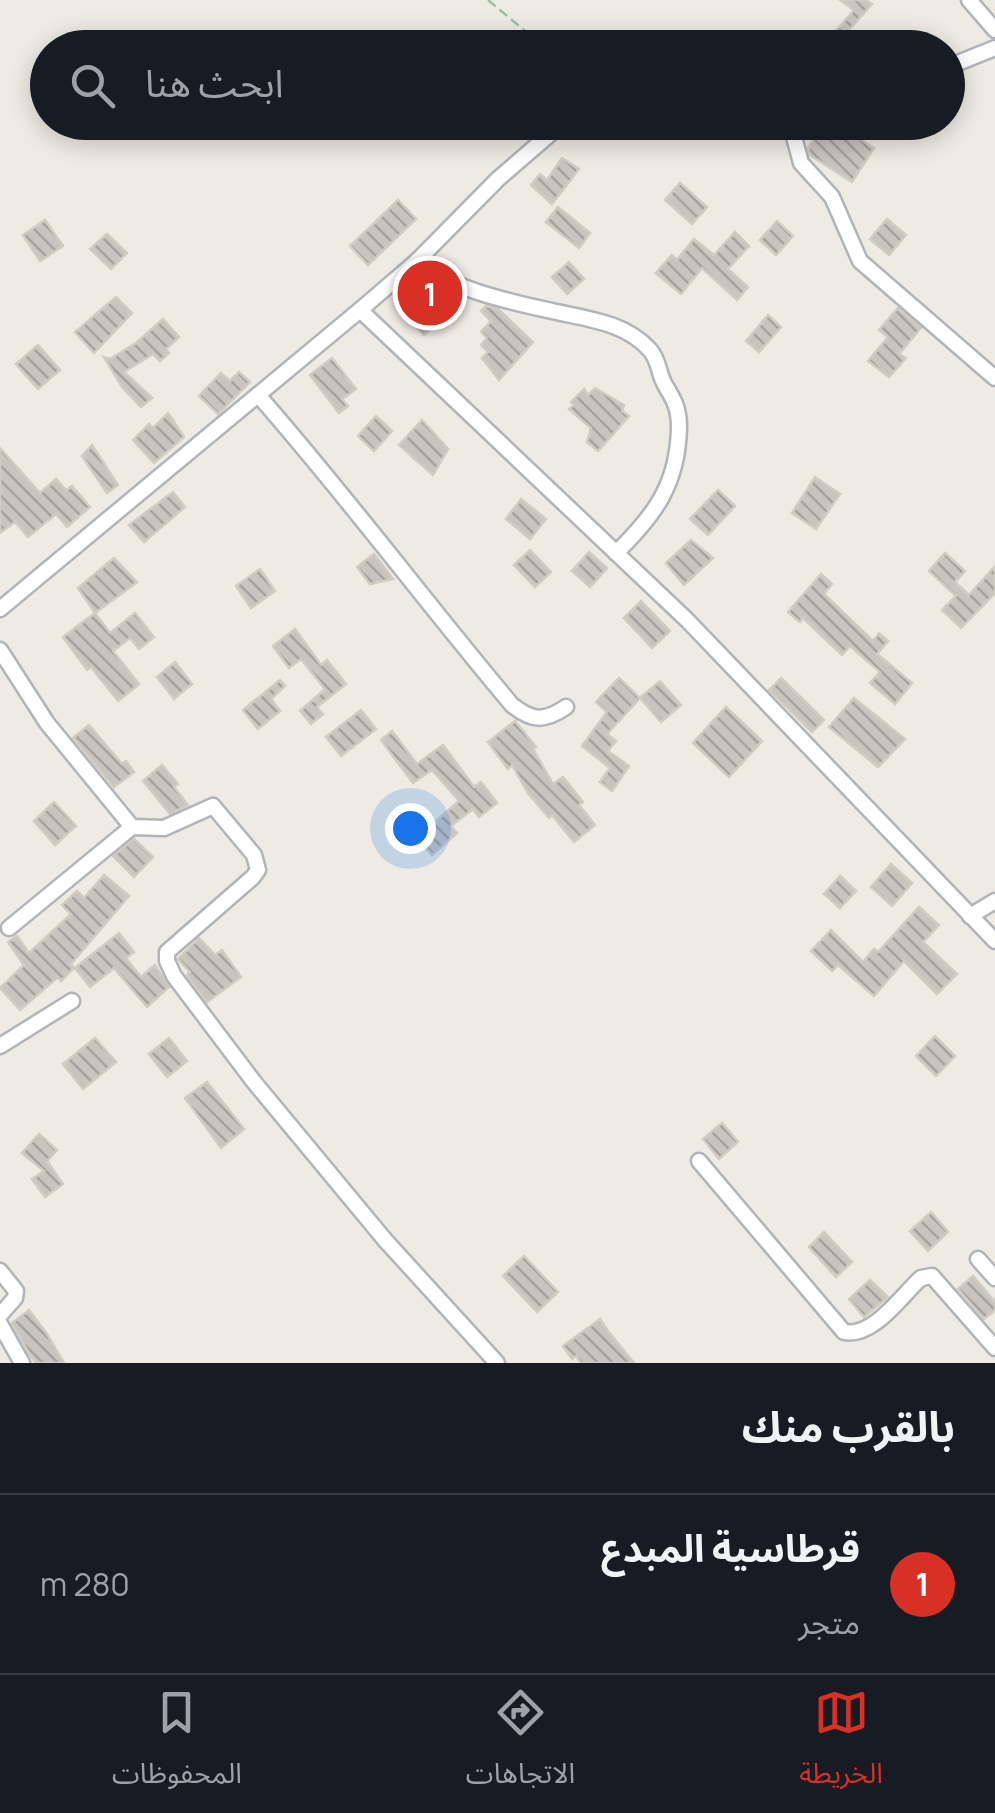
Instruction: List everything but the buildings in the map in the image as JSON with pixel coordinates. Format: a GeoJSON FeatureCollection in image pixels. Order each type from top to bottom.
{"type":"FeatureCollection","features":[{"type":"Feature","properties":{"kind":"street"},"geometry":{"type":"LineString","coordinates":[[970,0],[995,30]]}},
{"type":"Feature","properties":{"kind":"street"},"geometry":{"type":"LineString","coordinates":[[965,60],[995,48]]}},
{"type":"Feature","properties":{"kind":"street"},"geometry":{"type":"LineString","coordinates":[[0,609],[360,310],[543,140]]}},
{"type":"Feature","properties":{"kind":"street"},"geometry":{"type":"LineString","coordinates":[[795,140],[801,163],[832,198],[860,260],[995,378]]}},
{"type":"Feature","properties":{"kind":"street"},"geometry":{"type":"LineString","coordinates":[[416,260],[434,274],[480,291],[611,324],[651,351],[679,410],[678,452],[650,520],[616,554]]}},
{"type":"Feature","properties":{"kind":"street"},"geometry":{"type":"LineString","coordinates":[[360,310],[687,620],[995,941]]}},
{"type":"Feature","properties":{"kind":"street"},"geometry":{"type":"LineString","coordinates":[[258,395],[336,483],[431,609],[512,705],[528,718],[538,720],[566,707]]}},
{"type":"Feature","properties":{"kind":"street"},"geometry":{"type":"LineString","coordinates":[[0,650],[46,723],[132,827]]}},
{"type":"Feature","properties":{"kind":"street"},"geometry":{"type":"LineString","coordinates":[[9,928],[132,827],[164,828],[212,806],[254,855],[258,870],[168,952],[167,961],[174,976],[254,1082],[385,1240],[497,1363]]}},
{"type":"Feature","properties":{"kind":"street"},"geometry":{"type":"LineString","coordinates":[[970,916],[995,901]]}},
{"type":"Feature","properties":{"kind":"street"},"geometry":{"type":"LineString","coordinates":[[0,1046],[72,1000]]}},
{"type":"Feature","properties":{"kind":"street"},"geometry":{"type":"LineString","coordinates":[[699,1161],[844,1332],[866,1330],[920,1278],[932,1276],[995,1348]]}},
{"type":"Feature","properties":{"kind":"street"},"geometry":{"type":"LineString","coordinates":[[978,1259],[995,1278]]}},
{"type":"Feature","properties":{"kind":"street"},"geometry":{"type":"LineString","coordinates":[[0,1272],[16,1291],[15,1298],[0,1315]]}},
{"type":"Feature","properties":{"kind":"street"},"geometry":{"type":"LineString","coordinates":[[0,1324],[22,1363]]}},
{"type":"Feature","properties":{"kind":"path"},"geometry":{"type":"LineString","coordinates":[[488,0],[524,30]]}},
{"type":"Feature","properties":{"kind":"place","name":"قرطاسية المبدع"},"geometry":{"type":"Point","coordinates":[430,293]}}]}
